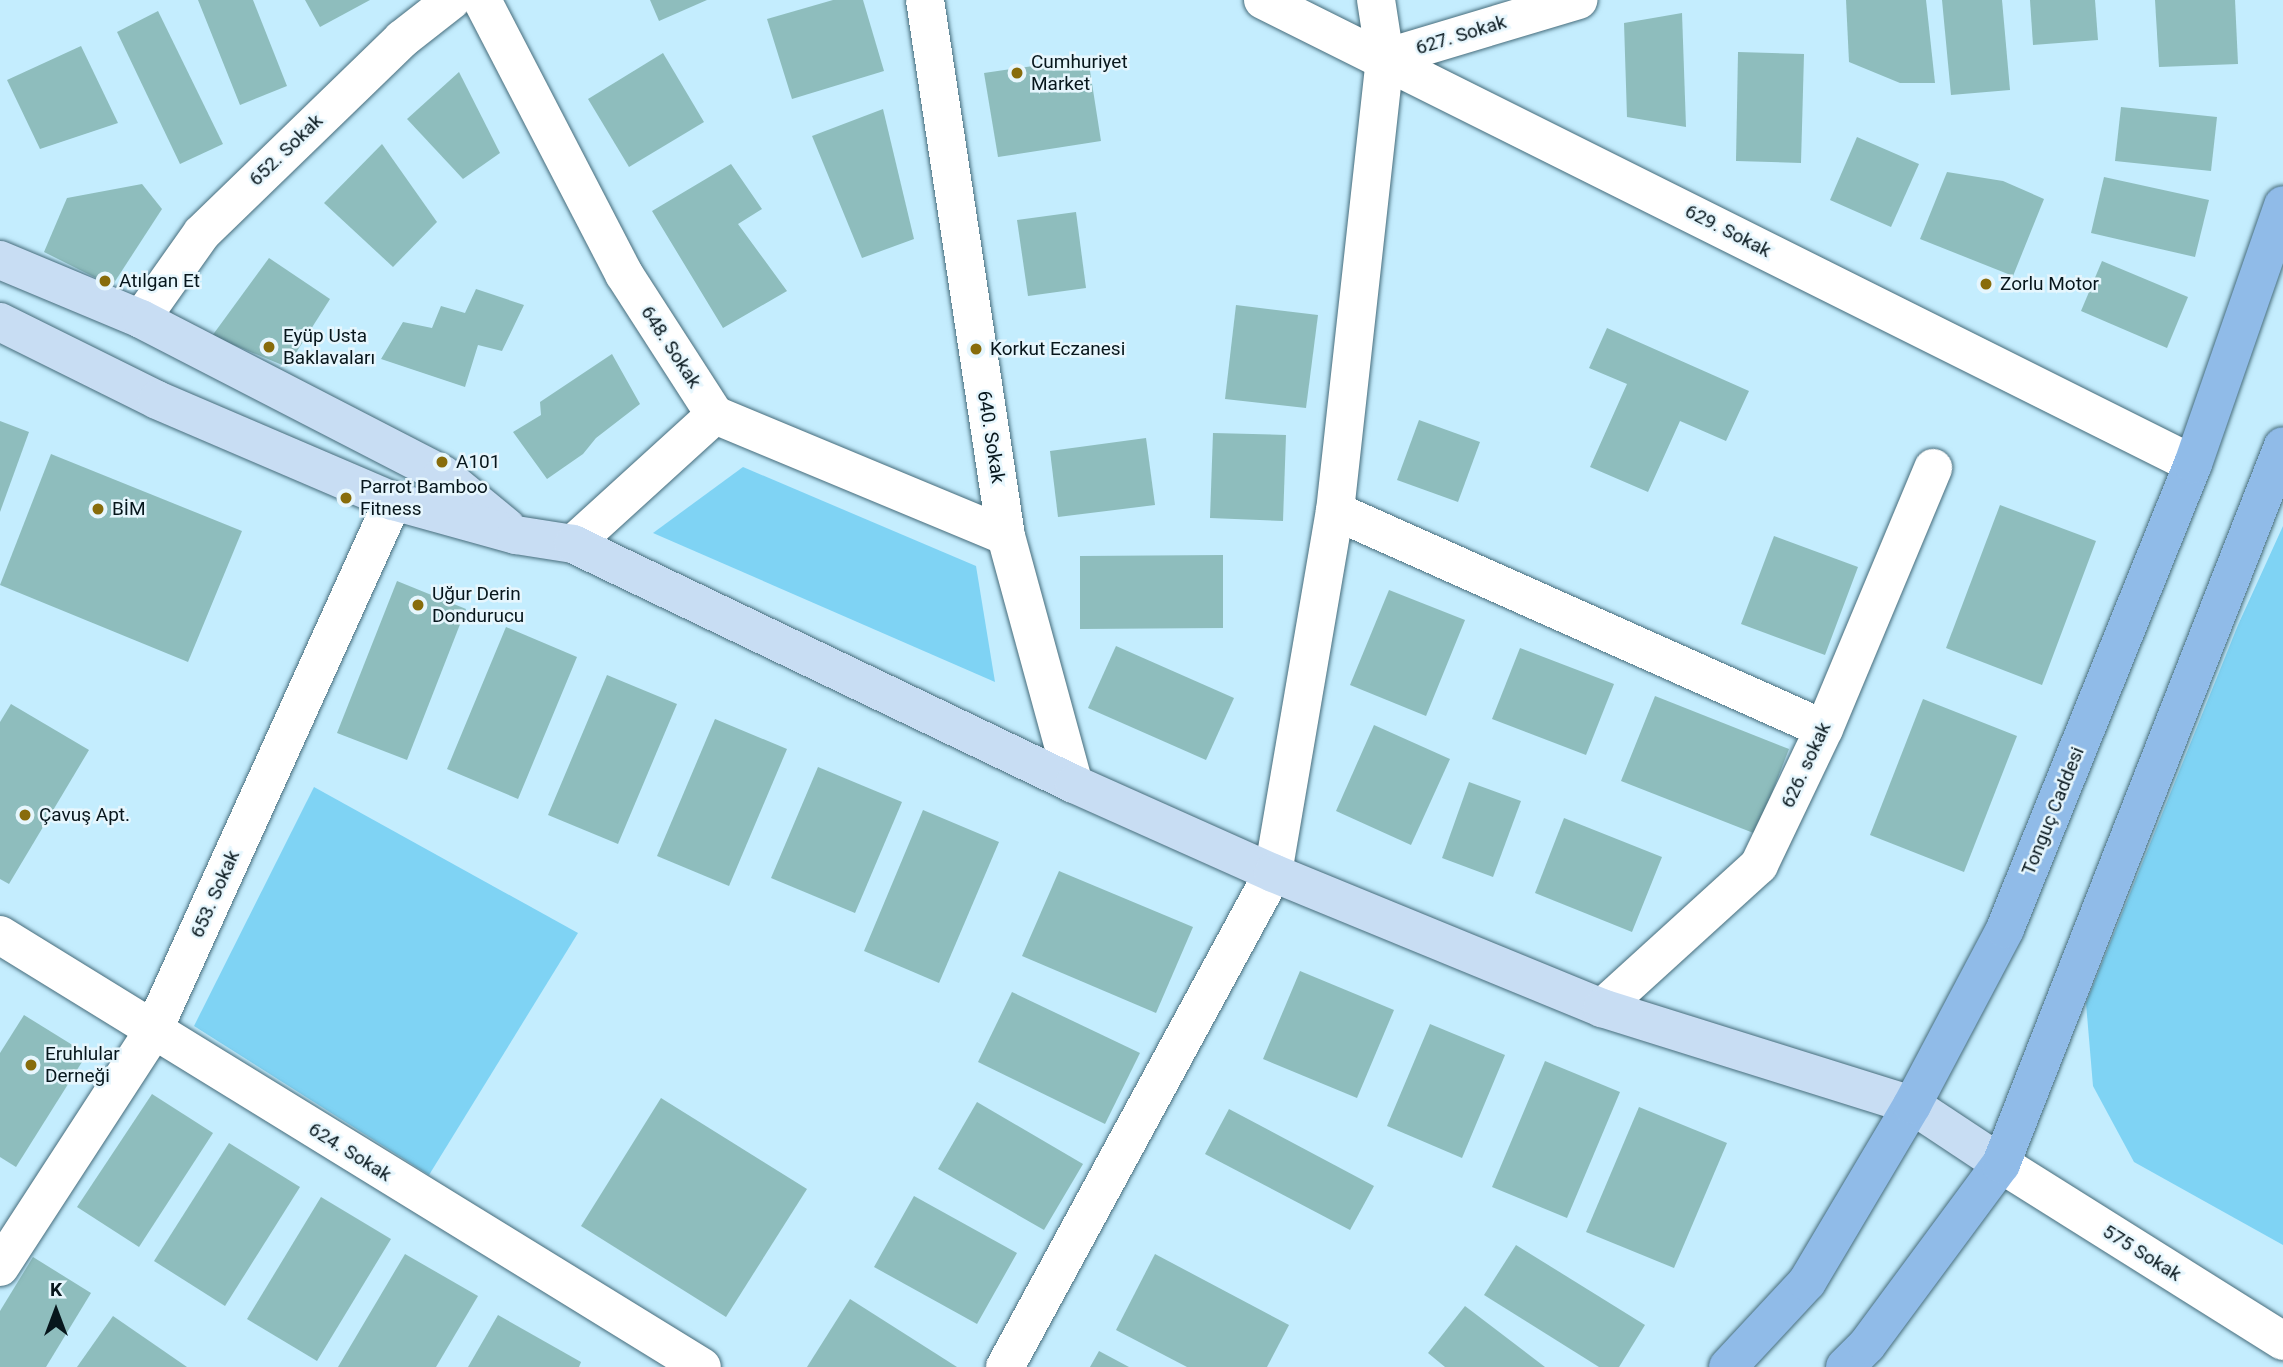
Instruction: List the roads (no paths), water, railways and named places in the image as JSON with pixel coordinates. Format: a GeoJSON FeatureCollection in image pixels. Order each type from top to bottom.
{"type":"FeatureCollection","features":[{"type":"Feature","properties":{"kind":"main road","name":"Tonguç Caddesi"},"geometry":{"type":"LineString","coordinates":[[1728,1367],[1807,1282],[1912,1105],[2005,929],[2193,464],[2283,205]]}},
{"type":"Feature","properties":{"kind":"main road"},"geometry":{"type":"LineString","coordinates":[[0,260],[141,320],[443,475],[516,535]]}},
{"type":"Feature","properties":{"kind":"main road"},"geometry":{"type":"LineString","coordinates":[[0,322],[157,400],[393,501],[516,535],[573,544],[1074,784],[1273,873],[1602,1008],[1912,1105],[2001,1164]]}},
{"type":"Feature","properties":{"kind":"main road"},"geometry":{"type":"LineString","coordinates":[[1846,1367],[1867,1345],[2001,1164],[2283,446]]}},
{"type":"Feature","properties":{"kind":"street","name":"652. Sokak"},"geometry":{"type":"LineString","coordinates":[[141,320],[202,233],[372,67],[452,0]]}},
{"type":"Feature","properties":{"kind":"street","name":"648. Sokak"},"geometry":{"type":"LineString","coordinates":[[481,0],[624,274],[715,415]]}},
{"type":"Feature","properties":{"kind":"street","name":"640. Sokak"},"geometry":{"type":"LineString","coordinates":[[925,0],[1006,536],[1074,784]]}},
{"type":"Feature","properties":{"kind":"street","name":"629. Sokak"},"geometry":{"type":"LineString","coordinates":[[1264,0],[1385,58],[2193,464]]}},
{"type":"Feature","properties":{"kind":"street"},"geometry":{"type":"LineString","coordinates":[[1005,1367],[1273,873],[1335,511],[1385,58],[1376,0]]}},
{"type":"Feature","properties":{"kind":"street","name":"627. Sokak"},"geometry":{"type":"LineString","coordinates":[[1385,58],[1578,0]]}},
{"type":"Feature","properties":{"kind":"street"},"geometry":{"type":"LineString","coordinates":[[573,544],[715,415],[1006,536]]}},
{"type":"Feature","properties":{"kind":"street","name":"626. sokak"},"geometry":{"type":"LineString","coordinates":[[1602,1008],[1759,865],[1824,729],[1933,468]]}},
{"type":"Feature","properties":{"kind":"street","name":"653. Sokak"},"geometry":{"type":"LineString","coordinates":[[0,1267],[153,1031],[393,501]]}},
{"type":"Feature","properties":{"kind":"street"},"geometry":{"type":"LineString","coordinates":[[1335,511],[1824,729]]}},
{"type":"Feature","properties":{"kind":"street","name":"624. Sokak"},"geometry":{"type":"LineString","coordinates":[[0,935],[702,1367]]}},
{"type":"Feature","properties":{"kind":"street","name":"575 Sokak"},"geometry":{"type":"LineString","coordinates":[[2001,1164],[2283,1340]]}},
{"type":"Feature","properties":{"kind":"place","name":"Cumhuriyet Market"},"geometry":{"type":"Point","coordinates":[1017,73]}},
{"type":"Feature","properties":{"kind":"place","name":"Atılgan Et"},"geometry":{"type":"Point","coordinates":[105,281]}},
{"type":"Feature","properties":{"kind":"place","name":"Zorlu Motor"},"geometry":{"type":"Point","coordinates":[1986,284]}},
{"type":"Feature","properties":{"kind":"place","name":"Eyüp Usta Baklavaları"},"geometry":{"type":"Point","coordinates":[269,347]}},
{"type":"Feature","properties":{"kind":"place","name":"Korkut Eczanesi"},"geometry":{"type":"Point","coordinates":[976,349]}},
{"type":"Feature","properties":{"kind":"place","name":"A101"},"geometry":{"type":"Point","coordinates":[442,462]}},
{"type":"Feature","properties":{"kind":"place","name":"Parrot Bamboo Fitness"},"geometry":{"type":"Point","coordinates":[346,498]}},
{"type":"Feature","properties":{"kind":"place","name":"BİM"},"geometry":{"type":"Point","coordinates":[98,509]}},
{"type":"Feature","properties":{"kind":"place","name":"Uğur Derin Dondurucu"},"geometry":{"type":"Point","coordinates":[418,605]}},
{"type":"Feature","properties":{"kind":"place","name":"Çavuş Apt."},"geometry":{"type":"Point","coordinates":[25,815]}},
{"type":"Feature","properties":{"kind":"place","name":"Eruhlular Derneği"},"geometry":{"type":"Point","coordinates":[31,1065]}}]}
